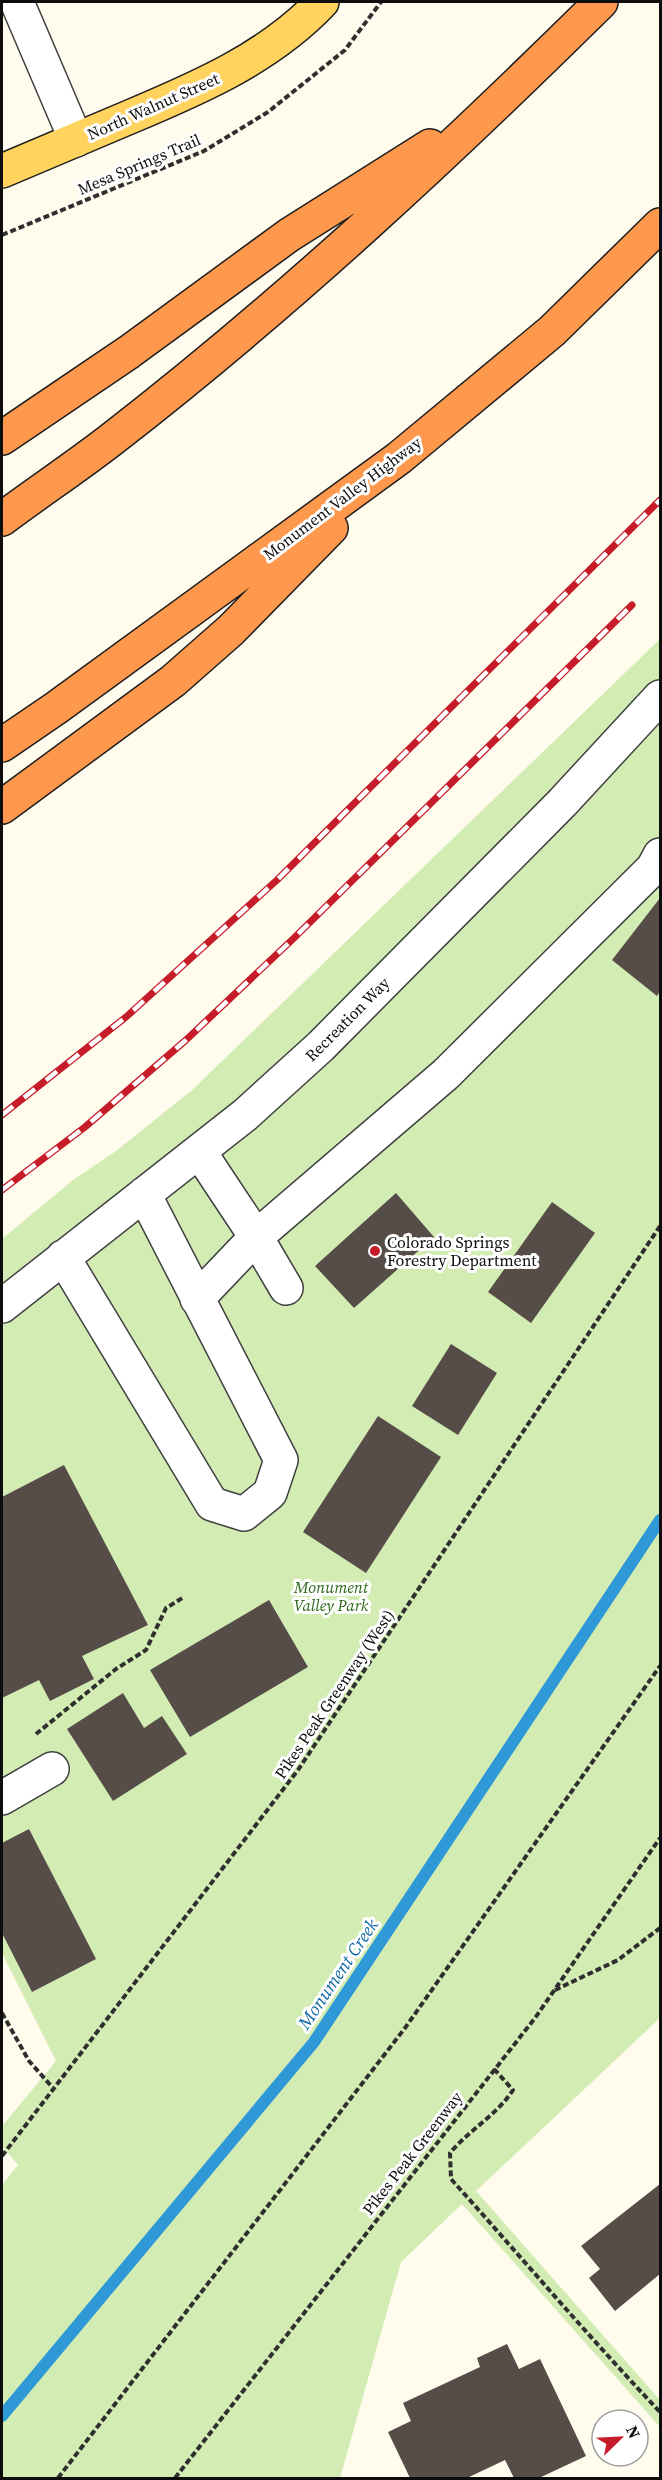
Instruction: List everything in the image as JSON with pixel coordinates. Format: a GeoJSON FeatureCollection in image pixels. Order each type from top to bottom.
{"type":"FeatureCollection","features":[{"type":"Feature","properties":{"kind":"highway"},"geometry":{"type":"LineString","coordinates":[[2,519],[112,439],[332,256],[500,102],[601,2]]}},
{"type":"Feature","properties":{"kind":"highway"},"geometry":{"type":"LineString","coordinates":[[2,438],[129,352],[289,235],[500,102]]}},
{"type":"Feature","properties":{"kind":"highway","name":"Monument Valley Highway"},"geometry":{"type":"LineString","coordinates":[[2,745],[57,708],[399,458],[552,331],[660,225]]}},
{"type":"Feature","properties":{"kind":"highway"},"geometry":{"type":"LineString","coordinates":[[2,807],[173,681],[231,630],[399,458]]}},
{"type":"Feature","properties":{"kind":"main road","name":"North Walnut Street"},"geometry":{"type":"LineString","coordinates":[[2,171],[208,84],[265,50],[322,2]]}},
{"type":"Feature","properties":{"kind":"street"},"geometry":{"type":"LineString","coordinates":[[17,2],[76,140]]}},
{"type":"Feature","properties":{"kind":"street","name":"Recreation Way"},"geometry":{"type":"LineString","coordinates":[[2,1306],[245,1115],[321,1046],[562,804],[660,697]]}},
{"type":"Feature","properties":{"kind":"street"},"geometry":{"type":"LineString","coordinates":[[197,1299],[256,1237],[446,1074],[653,868],[660,855]]}},
{"type":"Feature","properties":{"kind":"street"},"geometry":{"type":"LineString","coordinates":[[199,1151],[256,1237],[286,1288]]}},
{"type":"Feature","properties":{"kind":"street"},"geometry":{"type":"LineString","coordinates":[[63,1257],[212,1504],[244,1514],[270,1493],[280,1460],[144,1194]]}},
{"type":"Feature","properties":{"kind":"street"},"geometry":{"type":"LineString","coordinates":[[5,1790],[52,1768]]}},
{"type":"Feature","properties":{"kind":"path","name":"Mesa Springs Trail"},"geometry":{"type":"LineString","coordinates":[[2,235],[213,146],[268,112],[345,50],[381,2]]}},
{"type":"Feature","properties":{"kind":"path","name":"Pikes Peak Greenway (West)"},"geometry":{"type":"LineString","coordinates":[[2,2156],[298,1770],[660,1226]]}},
{"type":"Feature","properties":{"kind":"path"},"geometry":{"type":"LineString","coordinates":[[27,1741],[116,1669],[146,1650],[165,1608],[184,1597]]}},
{"type":"Feature","properties":{"kind":"path"},"geometry":{"type":"LineString","coordinates":[[58,2478],[405,2028],[660,1666]]}},
{"type":"Feature","properties":{"kind":"path","name":"Pikes Peak Greenway"},"geometry":{"type":"LineString","coordinates":[[176,2478],[554,1990],[660,1838]]}},
{"type":"Feature","properties":{"kind":"path"},"geometry":{"type":"LineString","coordinates":[[554,1990],[618,1960],[660,1928]]}},
{"type":"Feature","properties":{"kind":"path"},"geometry":{"type":"LineString","coordinates":[[2,2013],[29,2061],[54,2089]]}},
{"type":"Feature","properties":{"kind":"path"},"geometry":{"type":"LineString","coordinates":[[494,2069],[513,2090],[505,2102],[466,2134],[450,2153],[451,2179],[575,2321],[660,2412]]}},
{"type":"Feature","properties":{"kind":"green space","name":"Monument Valley Park"},"geometry":{"type":"Polygon","coordinates":[[[660,639],[660,2018],[476,2191],[660,2400],[660,2427],[650,2416],[650,2408],[643,2408],[462,2204],[401,2262],[340,2478],[2,2478],[2,2185],[18,2165],[2,2146],[2,2126],[56,2061],[2,1953],[2,1239],[73,1180],[116,1151],[192,1090],[660,639]]]}},
{"type":"Feature","properties":{"kind":"building"},"geometry":{"type":"Polygon","coordinates":[[[660,898],[660,991],[657,996],[612,960],[660,898]]]}},
{"type":"Feature","properties":{"kind":"building","name":"Colorado Springs Forestry Department"},"geometry":{"type":"Polygon","coordinates":[[[396,1193],[434,1237],[354,1308],[315,1266],[396,1193]]]}},
{"type":"Feature","properties":{"kind":"building"},"geometry":{"type":"Polygon","coordinates":[[[552,1202],[595,1233],[531,1323],[488,1292],[552,1202]]]}},
{"type":"Feature","properties":{"kind":"building"},"geometry":{"type":"Polygon","coordinates":[[[451,1344],[497,1373],[458,1435],[412,1406],[451,1344]]]}},
{"type":"Feature","properties":{"kind":"building"},"geometry":{"type":"Polygon","coordinates":[[[378,1416],[441,1457],[366,1573],[303,1532],[378,1416]]]}},
{"type":"Feature","properties":{"kind":"building"},"geometry":{"type":"Polygon","coordinates":[[[64,1465],[148,1625],[82,1656],[94,1679],[50,1701],[39,1680],[2,1698],[2,1497],[64,1465]]]}},
{"type":"Feature","properties":{"kind":"building"},"geometry":{"type":"Polygon","coordinates":[[[269,1600],[308,1667],[190,1737],[150,1670],[269,1600]]]}},
{"type":"Feature","properties":{"kind":"building"},"geometry":{"type":"Polygon","coordinates":[[[123,1693],[144,1728],[162,1716],[187,1754],[113,1801],[67,1729],[123,1693]]]}},
{"type":"Feature","properties":{"kind":"building"},"geometry":{"type":"Polygon","coordinates":[[[29,1829],[96,1959],[32,1992],[2,1933],[2,1843],[29,1829]]]}},
{"type":"Feature","properties":{"kind":"building"},"geometry":{"type":"Polygon","coordinates":[[[660,2184],[660,2274],[615,2311],[589,2278],[600,2269],[581,2246],[660,2184]]]}},
{"type":"Feature","properties":{"kind":"building"},"geometry":{"type":"Polygon","coordinates":[[[507,2344],[519,2369],[540,2359],[586,2456],[539,2478],[514,2478],[505,2460],[467,2478],[410,2478],[388,2432],[411,2421],[403,2403],[480,2367],[477,2358],[507,2344]]]}},
{"type":"Feature","properties":{"kind":"waterway","name":"Monument Creek"},"geometry":{"type":"LineString","coordinates":[[2,2416],[314,2042],[660,1520]]}},
{"type":"Feature","properties":{"kind":"railway"},"geometry":{"type":"LineString","coordinates":[[2,1115],[126,1017],[277,880],[660,500]]}},
{"type":"Feature","properties":{"kind":"railway"},"geometry":{"type":"LineString","coordinates":[[2,1190],[85,1127],[186,1040],[294,938],[632,605]]}},
{"type":"Feature","properties":{"kind":"place","name":"Colorado Springs Forestry Department"},"geometry":{"type":"Point","coordinates":[375,1251]}}]}
